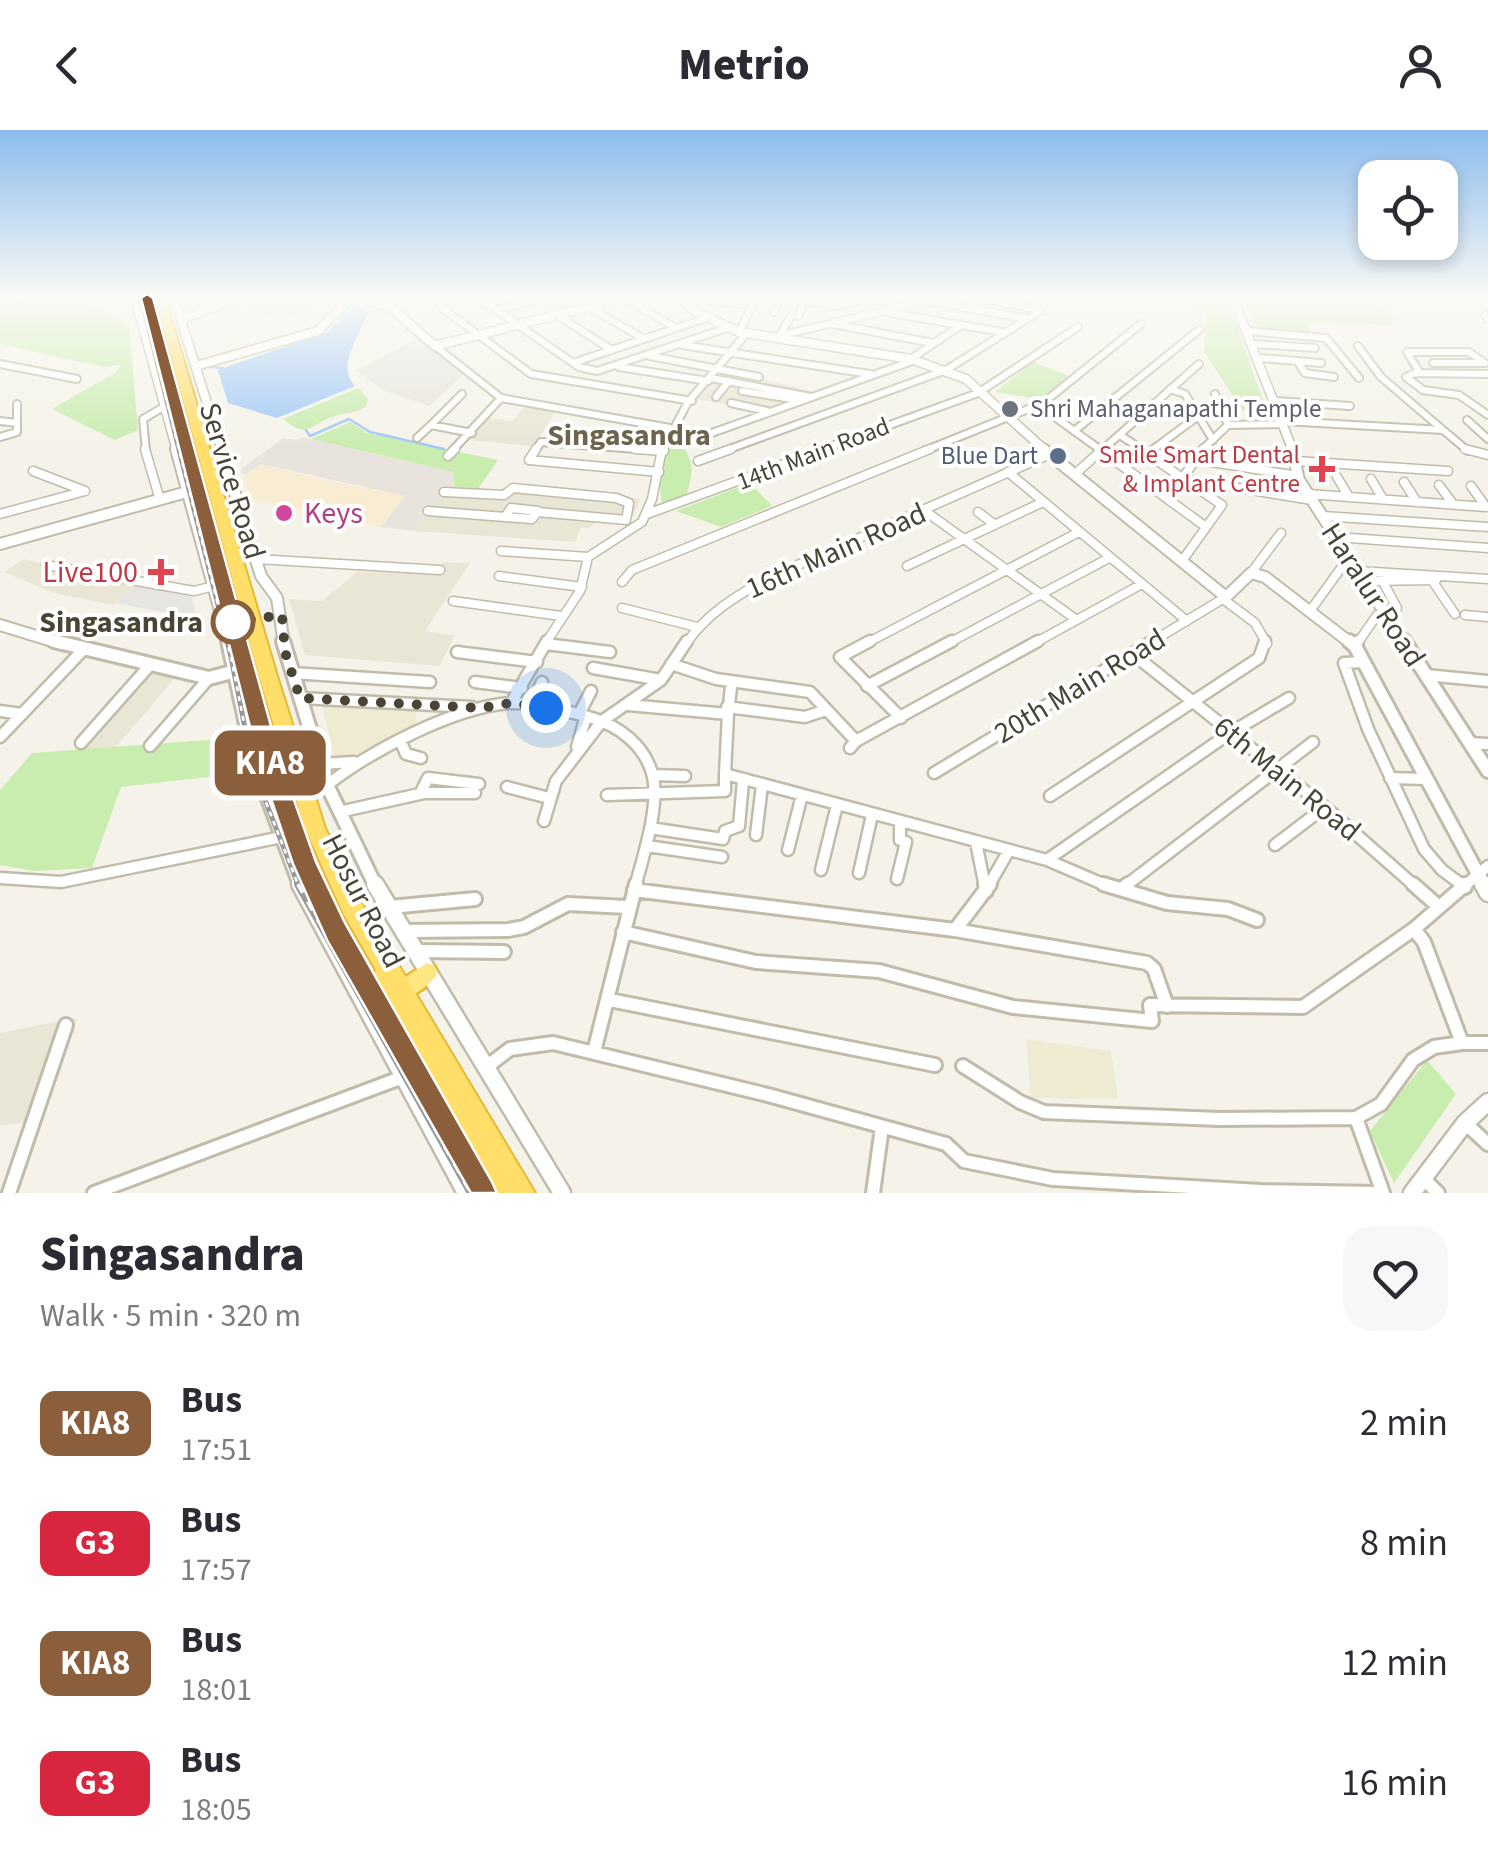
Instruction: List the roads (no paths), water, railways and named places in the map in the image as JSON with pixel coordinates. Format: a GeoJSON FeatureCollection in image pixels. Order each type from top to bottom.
{"type":"FeatureCollection","features":[{"type":"Feature","properties":{"kind":"highway","name":"Hosur Road"},"geometry":{"type":"LineString","coordinates":[[161,348],[194,490],[271,766],[305,864],[336,932],[481,1193]]}},
{"type":"Feature","properties":{"kind":"highway"},"geometry":{"type":"LineString","coordinates":[[164,348],[295,806],[331,890],[501,1193]]}},
{"type":"Feature","properties":{"kind":"highway"},"geometry":{"type":"LineString","coordinates":[[176,348],[272,692],[316,828],[351,906],[521,1193]]}},
{"type":"Feature","properties":{"kind":"highway","name":"Hosur Road"},"geometry":{"type":"LineString","coordinates":[[177,348],[302,769],[358,902],[531,1193]]}},
{"type":"Feature","properties":{"kind":"highway"},"geometry":{"type":"LineString","coordinates":[[408,987],[427,973]]}},
{"type":"Feature","properties":{"kind":"street"},"geometry":{"type":"LineString","coordinates":[[147,348],[159,396],[166,405],[194,490],[254,761],[282,837],[303,892],[466,1193]]}},
{"type":"Feature","properties":{"kind":"street","name":"Service Road"},"geometry":{"type":"LineString","coordinates":[[190,348],[257,560],[282,615],[285,652],[327,785],[401,932],[564,1191]]}},
{"type":"Feature","properties":{"kind":"street"},"geometry":{"type":"LineString","coordinates":[[196,366],[260,348]]}},
{"type":"Feature","properties":{"kind":"street"},"geometry":{"type":"LineString","coordinates":[[437,348],[501,398],[670,428]]}},
{"type":"Feature","properties":{"kind":"street"},"geometry":{"type":"LineString","coordinates":[[497,348],[531,374],[692,401]]}},
{"type":"Feature","properties":{"kind":"street"},"geometry":{"type":"LineString","coordinates":[[550,348],[573,363],[601,372],[670,348]]}},
{"type":"Feature","properties":{"kind":"street"},"geometry":{"type":"LineString","coordinates":[[608,348],[612,350]]}},
{"type":"Feature","properties":{"kind":"street"},"geometry":{"type":"LineString","coordinates":[[573,363],[619,348]]}},
{"type":"Feature","properties":{"kind":"street"},"geometry":{"type":"LineString","coordinates":[[703,348],[873,375]]}},
{"type":"Feature","properties":{"kind":"street"},"geometry":{"type":"LineString","coordinates":[[511,703],[560,616],[582,586],[588,557],[644,518],[670,428],[735,348]]}},
{"type":"Feature","properties":{"kind":"street"},"geometry":{"type":"LineString","coordinates":[[839,348],[913,360],[966,378],[1005,418],[1255,624],[1267,644],[1259,658],[1050,796]]}},
{"type":"Feature","properties":{"kind":"street"},"geometry":{"type":"LineString","coordinates":[[695,439],[913,360],[928,348]]}},
{"type":"Feature","properties":{"kind":"street"},"geometry":{"type":"LineString","coordinates":[[698,461],[946,370],[980,348]]}},
{"type":"Feature","properties":{"kind":"street","name":"14th Main Road"},"geometry":{"type":"LineString","coordinates":[[644,518],[978,393],[1047,348]]}},
{"type":"Feature","properties":{"kind":"street"},"geometry":{"type":"LineString","coordinates":[[622,582],[632,570],[726,530],[1043,404],[1112,348]]}},
{"type":"Feature","properties":{"kind":"street"},"geometry":{"type":"LineString","coordinates":[[1074,431],[1178,348]]}},
{"type":"Feature","properties":{"kind":"street","name":"Haralur Road"},"geometry":{"type":"LineString","coordinates":[[1256,348],[1284,422],[1298,476],[1374,595],[1393,611],[1426,675],[1488,772]]}},
{"type":"Feature","properties":{"kind":"street"},"geometry":{"type":"LineString","coordinates":[[1309,348],[1315,348]]}},
{"type":"Feature","properties":{"kind":"street"},"geometry":{"type":"LineString","coordinates":[[1334,348],[1359,378]]}},
{"type":"Feature","properties":{"kind":"street"},"geometry":{"type":"LineString","coordinates":[[1359,348],[1387,382],[1470,453],[1488,456]]}},
{"type":"Feature","properties":{"kind":"street"},"geometry":{"type":"LineString","coordinates":[[1463,348],[1486,362]]}},
{"type":"Feature","properties":{"kind":"street"},"geometry":{"type":"LineString","coordinates":[[1420,373],[1407,352],[1469,352]]}},
{"type":"Feature","properties":{"kind":"street"},"geometry":{"type":"LineString","coordinates":[[648,356],[720,367],[759,378]]}},
{"type":"Feature","properties":{"kind":"street"},"geometry":{"type":"LineString","coordinates":[[1260,358],[1320,363]]}},
{"type":"Feature","properties":{"kind":"street"},"geometry":{"type":"LineString","coordinates":[[1298,361],[1306,374]]}},
{"type":"Feature","properties":{"kind":"street"},"geometry":{"type":"LineString","coordinates":[[1433,364],[1486,362]]}},
{"type":"Feature","properties":{"kind":"street"},"geometry":{"type":"LineString","coordinates":[[0,364],[77,379]]}},
{"type":"Feature","properties":{"kind":"street"},"geometry":{"type":"LineString","coordinates":[[1075,474],[1199,364]]}},
{"type":"Feature","properties":{"kind":"street"},"geometry":{"type":"LineString","coordinates":[[617,367],[729,380],[812,397]]}},
{"type":"Feature","properties":{"kind":"street"},"geometry":{"type":"LineString","coordinates":[[1408,381],[1407,375],[1420,373],[1488,374]]}},
{"type":"Feature","properties":{"kind":"street"},"geometry":{"type":"LineString","coordinates":[[1292,379],[1306,374],[1334,377]]}},
{"type":"Feature","properties":{"kind":"street"},"geometry":{"type":"LineString","coordinates":[[716,397],[729,380]]}},
{"type":"Feature","properties":{"kind":"street"},"geometry":{"type":"LineString","coordinates":[[1387,382],[1408,381],[1424,390],[1456,394],[1488,415]]}},
{"type":"Feature","properties":{"kind":"street"},"geometry":{"type":"LineString","coordinates":[[1170,389],[1185,394],[1213,440]]}},
{"type":"Feature","properties":{"kind":"street"},"geometry":{"type":"LineString","coordinates":[[742,390],[802,400]]}},
{"type":"Feature","properties":{"kind":"street"},"geometry":{"type":"LineString","coordinates":[[417,438],[462,394]]}},
{"type":"Feature","properties":{"kind":"street"},"geometry":{"type":"LineString","coordinates":[[1215,394],[1228,425]]}},
{"type":"Feature","properties":{"kind":"street"},"geometry":{"type":"LineString","coordinates":[[448,456],[501,398]]}},
{"type":"Feature","properties":{"kind":"street"},"geometry":{"type":"LineString","coordinates":[[1276,401],[1350,406]]}},
{"type":"Feature","properties":{"kind":"street"},"geometry":{"type":"LineString","coordinates":[[731,403],[771,412]]}},
{"type":"Feature","properties":{"kind":"street"},"geometry":{"type":"LineString","coordinates":[[0,437],[17,432],[17,404]]}},
{"type":"Feature","properties":{"kind":"street"},"geometry":{"type":"LineString","coordinates":[[1038,404],[1206,527]]}},
{"type":"Feature","properties":{"kind":"street"},"geometry":{"type":"LineString","coordinates":[[160,500],[145,448],[143,419],[166,405]]}},
{"type":"Feature","properties":{"kind":"street"},"geometry":{"type":"LineString","coordinates":[[1148,454],[1198,416]]}},
{"type":"Feature","properties":{"kind":"street"},"geometry":{"type":"LineString","coordinates":[[0,420],[17,423]]}},
{"type":"Feature","properties":{"kind":"street"},"geometry":{"type":"LineString","coordinates":[[484,420],[494,420]]}},
{"type":"Feature","properties":{"kind":"street"},"geometry":{"type":"LineString","coordinates":[[1468,420],[1488,439]]}},
{"type":"Feature","properties":{"kind":"street"},"geometry":{"type":"LineString","coordinates":[[1182,479],[1193,459],[1228,425],[1284,422],[1443,430]]}},
{"type":"Feature","properties":{"kind":"street"},"geometry":{"type":"LineString","coordinates":[[431,424],[472,433]]}},
{"type":"Feature","properties":{"kind":"street"},"geometry":{"type":"LineString","coordinates":[[1120,435],[1222,505],[1182,561]]}},
{"type":"Feature","properties":{"kind":"street"},"geometry":{"type":"LineString","coordinates":[[656,476],[530,460],[540,442],[664,451]]}},
{"type":"Feature","properties":{"kind":"street","name":"16th Main Road"},"geometry":{"type":"LineString","coordinates":[[578,750],[602,721],[662,680],[697,628],[730,600],[780,573],[1050,454]]}},
{"type":"Feature","properties":{"kind":"street"},"geometry":{"type":"LineString","coordinates":[[1193,459],[1298,476]]}},
{"type":"Feature","properties":{"kind":"street"},"geometry":{"type":"LineString","coordinates":[[1296,461],[1448,471]]}},
{"type":"Feature","properties":{"kind":"street"},"geometry":{"type":"LineString","coordinates":[[0,514],[85,491],[33,471]]}},
{"type":"Feature","properties":{"kind":"street"},"geometry":{"type":"LineString","coordinates":[[1008,472],[1187,622]]}},
{"type":"Feature","properties":{"kind":"street"},"geometry":{"type":"LineString","coordinates":[[1337,476],[1349,497]]}},
{"type":"Feature","properties":{"kind":"street"},"geometry":{"type":"LineString","coordinates":[[1182,479],[1310,497],[1486,507],[1470,486]]}},
{"type":"Feature","properties":{"kind":"street"},"geometry":{"type":"LineString","coordinates":[[1370,479],[1384,499]]}},
{"type":"Feature","properties":{"kind":"street"},"geometry":{"type":"LineString","coordinates":[[1404,482],[1418,502]]}},
{"type":"Feature","properties":{"kind":"street"},"geometry":{"type":"LineString","coordinates":[[1439,484],[1453,504]]}},
{"type":"Feature","properties":{"kind":"street"},"geometry":{"type":"LineString","coordinates":[[444,492],[500,496],[514,488],[624,499],[629,502],[626,518]]}},
{"type":"Feature","properties":{"kind":"street"},"geometry":{"type":"LineString","coordinates":[[0,544],[194,490]]}},
{"type":"Feature","properties":{"kind":"street"},"geometry":{"type":"LineString","coordinates":[[906,566],[1043,502]]}},
{"type":"Feature","properties":{"kind":"street"},"geometry":{"type":"LineString","coordinates":[[428,511],[532,519],[538,512],[644,518]]}},
{"type":"Feature","properties":{"kind":"street"},"geometry":{"type":"LineString","coordinates":[[925,511],[1074,618]]}},
{"type":"Feature","properties":{"kind":"street"},"geometry":{"type":"LineString","coordinates":[[978,512],[995,524]]}},
{"type":"Feature","properties":{"kind":"street"},"geometry":{"type":"LineString","coordinates":[[1322,516],[1488,527]]}},
{"type":"Feature","properties":{"kind":"street"},"geometry":{"type":"LineString","coordinates":[[901,718],[840,657],[1079,532]]}},
{"type":"Feature","properties":{"kind":"street"},"geometry":{"type":"LineString","coordinates":[[1224,598],[1251,573],[1281,534]]}},
{"type":"Feature","properties":{"kind":"street"},"geometry":{"type":"LineString","coordinates":[[1336,537],[1488,548]]}},
{"type":"Feature","properties":{"kind":"street"},"geometry":{"type":"LineString","coordinates":[[501,551],[588,557]]}},
{"type":"Feature","properties":{"kind":"street"},"geometry":{"type":"LineString","coordinates":[[1310,611],[1349,557]]}},
{"type":"Feature","properties":{"kind":"street"},"geometry":{"type":"LineString","coordinates":[[868,686],[1108,558]]}},
{"type":"Feature","properties":{"kind":"street"},"geometry":{"type":"LineString","coordinates":[[257,560],[440,570]]}},
{"type":"Feature","properties":{"kind":"street"},"geometry":{"type":"LineString","coordinates":[[46,565],[194,591],[214,586]]}},
{"type":"Feature","properties":{"kind":"street"},"geometry":{"type":"LineString","coordinates":[[1251,573],[1265,576],[1355,646],[1483,870],[1488,893]]}},
{"type":"Feature","properties":{"kind":"street"},"geometry":{"type":"LineString","coordinates":[[499,576],[582,586]]}},
{"type":"Feature","properties":{"kind":"street"},"geometry":{"type":"LineString","coordinates":[[1362,576],[1488,580]]}},
{"type":"Feature","properties":{"kind":"street"},"geometry":{"type":"LineString","coordinates":[[1362,576],[1383,582],[1429,584],[1431,580],[1488,580]]}},
{"type":"Feature","properties":{"kind":"street"},"geometry":{"type":"LineString","coordinates":[[1431,580],[1450,612],[1488,617]]}},
{"type":"Feature","properties":{"kind":"street"},"geometry":{"type":"LineString","coordinates":[[1355,646],[1377,615],[1393,611],[1383,582]]}},
{"type":"Feature","properties":{"kind":"street"},"geometry":{"type":"LineString","coordinates":[[671,664],[696,670],[709,678],[810,692],[853,745],[1074,618],[1140,585]]}},
{"type":"Feature","properties":{"kind":"street"},"geometry":{"type":"LineString","coordinates":[[1374,595],[1391,596]]}},
{"type":"Feature","properties":{"kind":"street","name":"20th Main Road"},"geometry":{"type":"LineString","coordinates":[[934,774],[1224,598]]}},
{"type":"Feature","properties":{"kind":"street"},"geometry":{"type":"LineString","coordinates":[[453,601],[560,616]]}},
{"type":"Feature","properties":{"kind":"street"},"geometry":{"type":"LineString","coordinates":[[622,608],[697,628]]}},
{"type":"Feature","properties":{"kind":"street"},"geometry":{"type":"LineString","coordinates":[[0,624],[83,650],[208,678],[236,671]]}},
{"type":"Feature","properties":{"kind":"street"},"geometry":{"type":"LineString","coordinates":[[546,644],[610,652]]}},
{"type":"Feature","properties":{"kind":"street"},"geometry":{"type":"LineString","coordinates":[[0,737],[83,650]]}},
{"type":"Feature","properties":{"kind":"street"},"geometry":{"type":"LineString","coordinates":[[457,652],[537,662]]}},
{"type":"Feature","properties":{"kind":"street","name":"6th Main Road"},"geometry":{"type":"LineString","coordinates":[[1133,654],[1326,807],[1438,907]]}},
{"type":"Feature","properties":{"kind":"street"},"geometry":{"type":"LineString","coordinates":[[1363,662],[1344,663],[1390,778],[1424,848],[1442,870],[1466,887]]}},
{"type":"Feature","properties":{"kind":"street"},"geometry":{"type":"LineString","coordinates":[[81,743],[150,664]]}},
{"type":"Feature","properties":{"kind":"street"},"geometry":{"type":"LineString","coordinates":[[593,668],[662,680]]}},
{"type":"Feature","properties":{"kind":"street"},"geometry":{"type":"LineString","coordinates":[[292,673],[430,682]]}},
{"type":"Feature","properties":{"kind":"street"},"geometry":{"type":"LineString","coordinates":[[1426,675],[1488,681]]}},
{"type":"Feature","properties":{"kind":"street"},"geometry":{"type":"LineString","coordinates":[[150,746],[208,678]]}},
{"type":"Feature","properties":{"kind":"street"},"geometry":{"type":"LineString","coordinates":[[475,682],[522,688]]}},
{"type":"Feature","properties":{"kind":"street"},"geometry":{"type":"LineString","coordinates":[[531,706],[542,682]]}},
{"type":"Feature","properties":{"kind":"street"},"geometry":{"type":"LineString","coordinates":[[607,794],[725,791],[731,687]]}},
{"type":"Feature","properties":{"kind":"street"},"geometry":{"type":"LineString","coordinates":[[544,821],[556,780],[578,750],[591,691]]}},
{"type":"Feature","properties":{"kind":"street"},"geometry":{"type":"LineString","coordinates":[[300,698],[482,708],[511,703],[583,715],[602,721],[636,742],[653,775],[650,828],[627,907],[610,1000],[594,1052]]}},
{"type":"Feature","properties":{"kind":"street"},"geometry":{"type":"LineString","coordinates":[[1047,860],[1230,733],[1289,698]]}},
{"type":"Feature","properties":{"kind":"street"},"geometry":{"type":"LineString","coordinates":[[628,705],[805,718],[826,710]]}},
{"type":"Feature","properties":{"kind":"street"},"geometry":{"type":"LineString","coordinates":[[327,785],[357,762],[482,708]]}},
{"type":"Feature","properties":{"kind":"street"},"geometry":{"type":"LineString","coordinates":[[0,710],[22,714]]}},
{"type":"Feature","properties":{"kind":"street"},"geometry":{"type":"LineString","coordinates":[[401,742],[406,754],[420,758]]}},
{"type":"Feature","properties":{"kind":"street"},"geometry":{"type":"LineString","coordinates":[[1122,888],[1313,742]]}},
{"type":"Feature","properties":{"kind":"street"},"geometry":{"type":"LineString","coordinates":[[1470,743],[1488,744]]}},
{"type":"Feature","properties":{"kind":"street"},"geometry":{"type":"LineString","coordinates":[[320,764],[357,762]]}},
{"type":"Feature","properties":{"kind":"street"},"geometry":{"type":"LineString","coordinates":[[725,774],[1047,860],[1066,871],[1180,905],[1218,904],[1258,920]]}},
{"type":"Feature","properties":{"kind":"street"},"geometry":{"type":"LineString","coordinates":[[653,775],[685,776]]}},
{"type":"Feature","properties":{"kind":"street"},"geometry":{"type":"LineString","coordinates":[[1390,778],[1428,779]]}},
{"type":"Feature","properties":{"kind":"street"},"geometry":{"type":"LineString","coordinates":[[650,828],[723,838],[725,832],[739,826],[743,781]]}},
{"type":"Feature","properties":{"kind":"street"},"geometry":{"type":"LineString","coordinates":[[756,835],[762,785]]}},
{"type":"Feature","properties":{"kind":"street"},"geometry":{"type":"LineString","coordinates":[[507,787],[548,798]]}},
{"type":"Feature","properties":{"kind":"street"},"geometry":{"type":"LineString","coordinates":[[339,812],[420,794],[477,788]]}},
{"type":"Feature","properties":{"kind":"street"},"geometry":{"type":"LineString","coordinates":[[788,850],[802,795]]}},
{"type":"Feature","properties":{"kind":"street"},"geometry":{"type":"LineString","coordinates":[[821,870],[838,805]]}},
{"type":"Feature","properties":{"kind":"street"},"geometry":{"type":"LineString","coordinates":[[1275,845],[1326,807]]}},
{"type":"Feature","properties":{"kind":"street"},"geometry":{"type":"LineString","coordinates":[[858,873],[872,815]]}},
{"type":"Feature","properties":{"kind":"street"},"geometry":{"type":"LineString","coordinates":[[897,878],[906,842],[900,840],[900,823]]}},
{"type":"Feature","properties":{"kind":"street"},"geometry":{"type":"LineString","coordinates":[[0,878],[61,882],[282,837]]}},
{"type":"Feature","properties":{"kind":"street"},"geometry":{"type":"LineString","coordinates":[[976,842],[986,891]]}},
{"type":"Feature","properties":{"kind":"street"},"geometry":{"type":"LineString","coordinates":[[647,846],[722,857]]}},
{"type":"Feature","properties":{"kind":"street"},"geometry":{"type":"LineString","coordinates":[[954,930],[986,891],[1009,850]]}},
{"type":"Feature","properties":{"kind":"street"},"geometry":{"type":"LineString","coordinates":[[624,932],[756,962],[879,970],[1013,1007],[1112,1020],[1152,1021],[1150,1005],[1303,1007],[1414,929],[1483,870]]}},
{"type":"Feature","properties":{"kind":"street"},"geometry":{"type":"LineString","coordinates":[[634,890],[954,930],[1147,963],[1154,969],[1167,1006]]}},
{"type":"Feature","properties":{"kind":"street"},"geometry":{"type":"LineString","coordinates":[[388,907],[475,899]]}},
{"type":"Feature","properties":{"kind":"street"},"geometry":{"type":"LineString","coordinates":[[413,951],[503,941],[568,904],[627,907]]}},
{"type":"Feature","properties":{"kind":"street"},"geometry":{"type":"LineString","coordinates":[[1414,929],[1424,942],[1462,1043]]}},
{"type":"Feature","properties":{"kind":"street"},"geometry":{"type":"LineString","coordinates":[[401,932],[503,941]]}},
{"type":"Feature","properties":{"kind":"street"},"geometry":{"type":"LineString","coordinates":[[610,1000],[936,1065]]}},
{"type":"Feature","properties":{"kind":"street"},"geometry":{"type":"LineString","coordinates":[[9,1193],[66,1025]]}},
{"type":"Feature","properties":{"kind":"street"},"geometry":{"type":"LineString","coordinates":[[485,1068],[510,1049],[553,1043],[946,1144],[964,1161],[1052,1179],[1160,1190],[1382,1193],[1356,1118]]}},
{"type":"Feature","properties":{"kind":"street"},"geometry":{"type":"LineString","coordinates":[[963,1066],[982,1073],[1012,1100],[1044,1112],[1219,1119],[1356,1118],[1381,1104],[1413,1060],[1434,1047],[1488,1043]]}},
{"type":"Feature","properties":{"kind":"street"},"geometry":{"type":"LineString","coordinates":[[94,1193],[404,1077]]}},
{"type":"Feature","properties":{"kind":"street"},"geometry":{"type":"LineString","coordinates":[[1438,1193],[1418,1185],[1465,1124],[1488,1102]]}},
{"type":"Feature","properties":{"kind":"street"},"geometry":{"type":"LineString","coordinates":[[1465,1124],[1488,1144]]}},
{"type":"Feature","properties":{"kind":"street"},"geometry":{"type":"LineString","coordinates":[[873,1193],[882,1126]]}},
{"type":"Feature","properties":{"kind":"water"},"geometry":{"type":"Polygon","coordinates":[[[283,348],[352,348],[348,369],[355,386],[277,418],[228,403],[218,370],[283,348]]]}},
{"type":"Feature","properties":{"kind":"waterway"},"geometry":{"type":"LineString","coordinates":[[209,367],[223,368]]}},
{"type":"Feature","properties":{"kind":"waterway"},"geometry":{"type":"LineString","coordinates":[[306,430],[310,436],[349,419],[370,432],[444,449]]}},
{"type":"Feature","properties":{"kind":"railway"},"geometry":{"type":"LineString","coordinates":[[153,348],[231,657],[253,769],[299,887]]}},
{"type":"Feature","properties":{"kind":"railway"},"geometry":{"type":"LineString","coordinates":[[298,884],[471,1193]]}},
{"type":"Feature","properties":{"kind":"place","name":"Shri Mahaganapathi Temple"},"geometry":{"type":"Point","coordinates":[1010,409]}},
{"type":"Feature","properties":{"kind":"place","name":"Blue Dart"},"geometry":{"type":"Point","coordinates":[1058,456]}},
{"type":"Feature","properties":{"kind":"place","name":"Smile Smart Dental & Implant Centre"},"geometry":{"type":"Point","coordinates":[1322,469]}},
{"type":"Feature","properties":{"kind":"place","name":"Keys"},"geometry":{"type":"Point","coordinates":[284,513]}},
{"type":"Feature","properties":{"kind":"place","name":"Live100"},"geometry":{"type":"Point","coordinates":[161,572]}},
{"type":"Feature","properties":{"kind":"place","name":"Singasandra"},"geometry":{"type":"Point","coordinates":[233,622]}},
{"type":"Feature","properties":{"kind":"district","name":"Singasandra"},"geometry":{"type":"Point","coordinates":[629,435]}}]}
